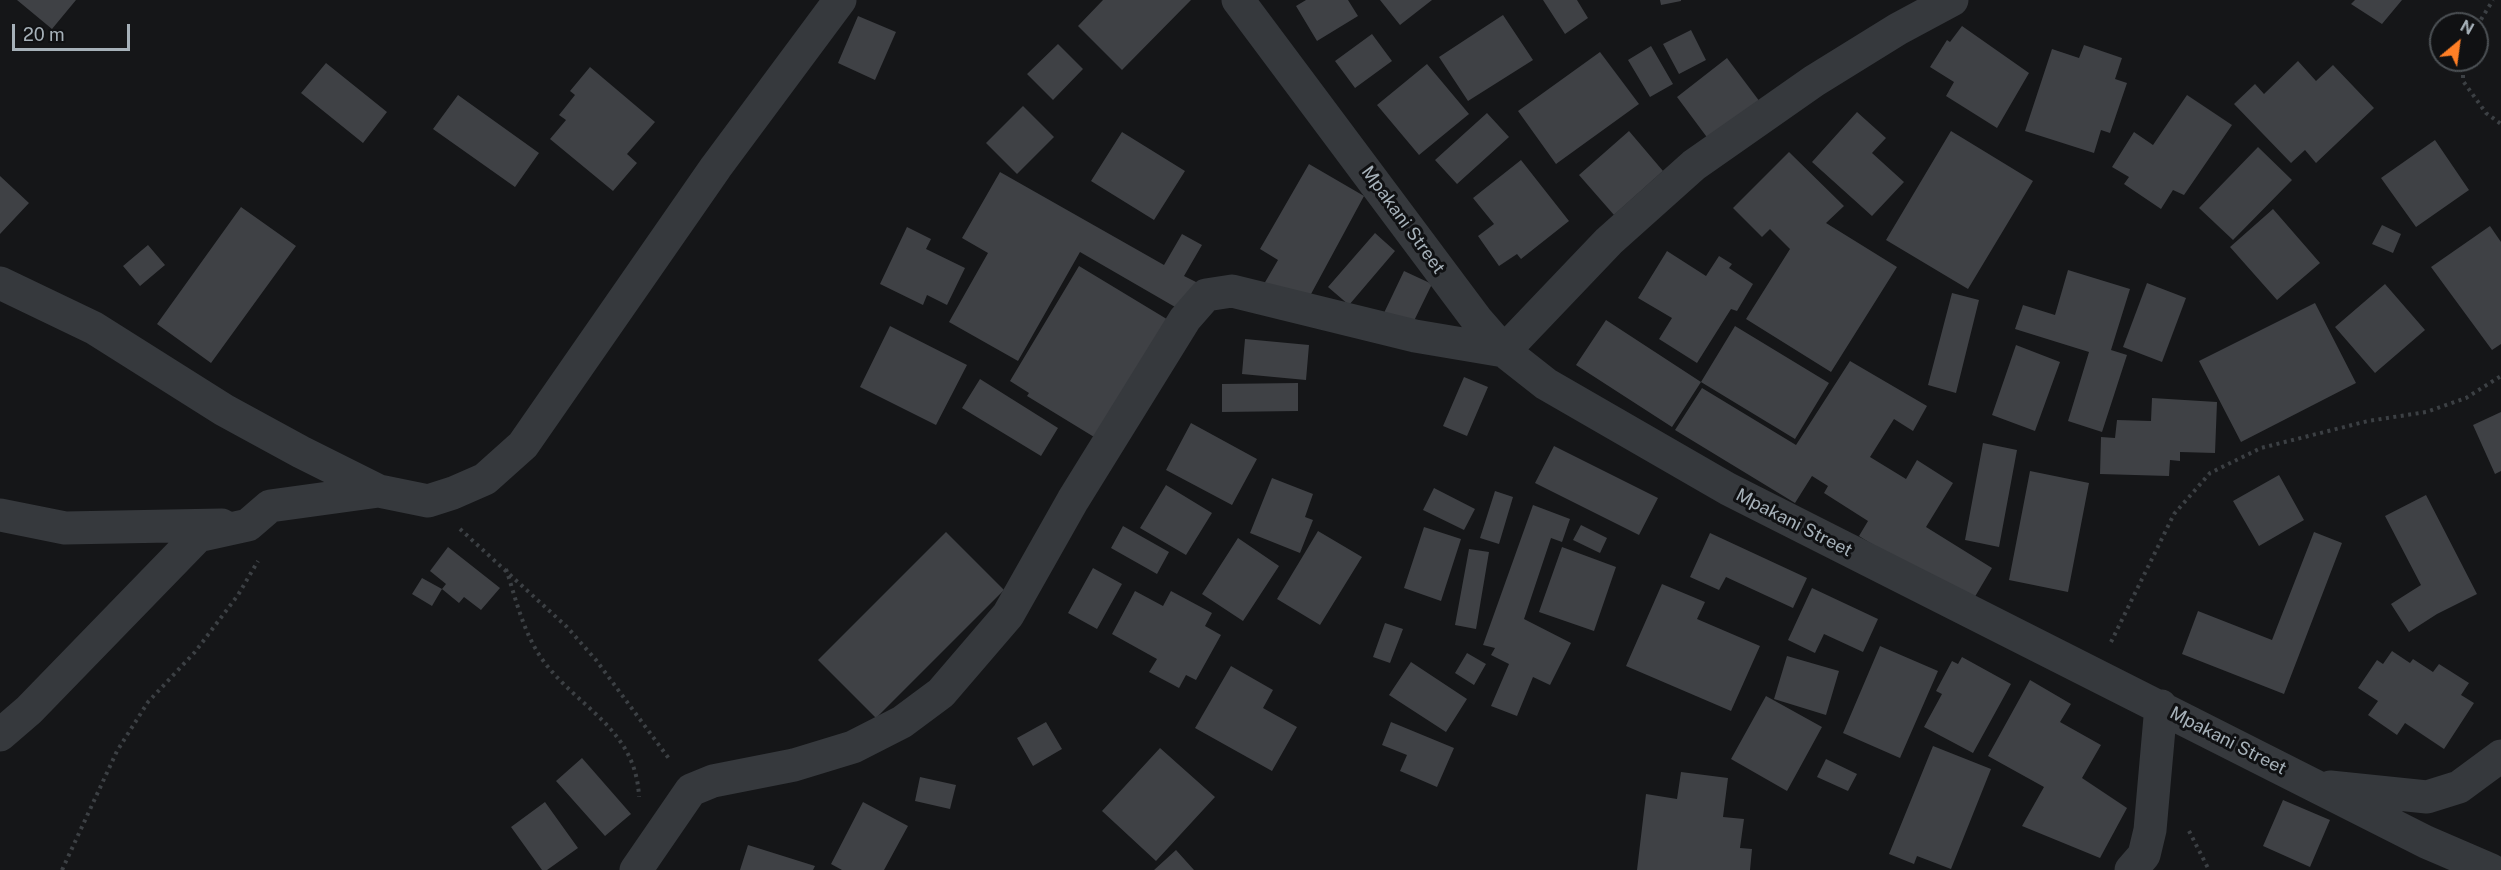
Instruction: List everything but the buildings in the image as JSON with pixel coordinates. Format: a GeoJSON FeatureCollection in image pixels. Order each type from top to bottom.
{"type":"FeatureCollection","features":[{"type":"Feature","properties":{"kind":"street"},"geometry":{"type":"LineString","coordinates":[[0,283],[94,328],[224,410],[301,452],[379,491],[428,501],[485,479],[523,445],[716,167],[840,0]]}},
{"type":"Feature","properties":{"kind":"street","name":"Mpakani Street"},"geometry":{"type":"LineString","coordinates":[[1238,0],[1453,289],[1504,351],[1556,390],[1728,489],[2096,673],[2426,842],[2491,870]]}},
{"type":"Feature","properties":{"kind":"street"},"geometry":{"type":"LineString","coordinates":[[636,870],[691,790],[713,781],[794,765],[853,747],[902,722],[941,693],[1008,615],[1072,500],[1185,319],[1206,295],[1232,291],[1415,336],[1504,351],[1609,241],[1694,165],[1814,81],[1898,29],[1952,0]]}},
{"type":"Feature","properties":{"kind":"street"},"geometry":{"type":"LineString","coordinates":[[0,735],[28,710],[198,536],[248,525],[270,506],[379,491]]}},
{"type":"Feature","properties":{"kind":"street"},"geometry":{"type":"LineString","coordinates":[[0,515],[66,528],[248,525]]}},
{"type":"Feature","properties":{"kind":"street"},"geometry":{"type":"LineString","coordinates":[[2131,870],[2144,855],[2150,830],[2161,706]]}},
{"type":"Feature","properties":{"kind":"street"},"geometry":{"type":"LineString","coordinates":[[2316,786],[2427,797],[2459,787],[2501,756]]}},
{"type":"Feature","properties":{"kind":"path"},"geometry":{"type":"LineString","coordinates":[[2463,72],[2463,81],[2486,113],[2501,124]]}},
{"type":"Feature","properties":{"kind":"path"},"geometry":{"type":"LineString","coordinates":[[2096,673],[2174,514],[2210,473],[2261,448],[2368,421],[2426,412],[2466,398],[2501,376]]}},
{"type":"Feature","properties":{"kind":"path"},"geometry":{"type":"LineString","coordinates":[[428,501],[506,568],[567,627],[596,660],[691,790]]}},
{"type":"Feature","properties":{"kind":"path"},"geometry":{"type":"LineString","coordinates":[[62,870],[117,751],[148,702],[195,652],[238,596],[260,558]]}},
{"type":"Feature","properties":{"kind":"path"},"geometry":{"type":"LineString","coordinates":[[506,568],[526,630],[541,658],[616,733],[620,740],[638,781],[639,806]]}}]}
